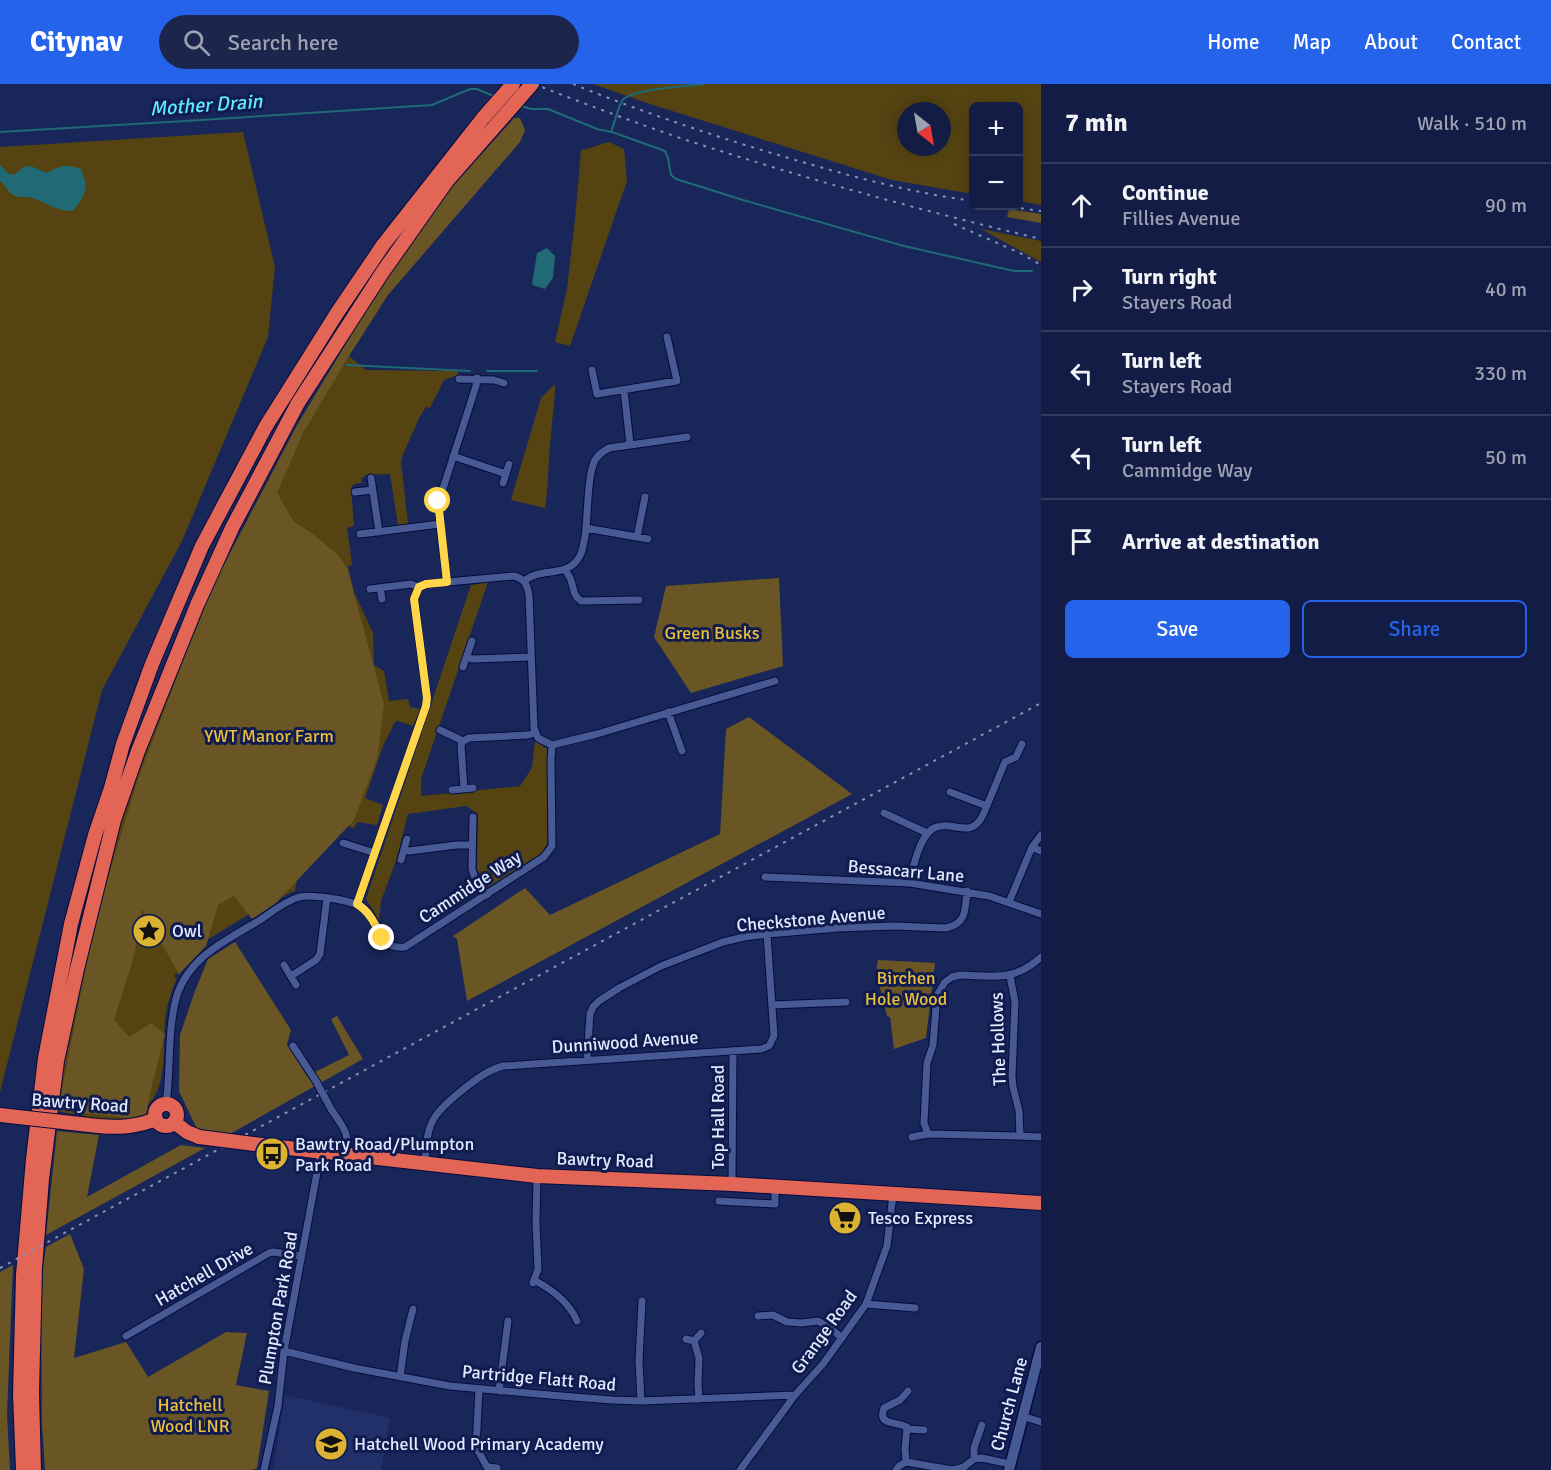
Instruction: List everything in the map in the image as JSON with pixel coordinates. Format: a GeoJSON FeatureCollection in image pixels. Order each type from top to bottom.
{"type":"FeatureCollection","features":[{"type":"Feature","properties":{"kind":"highway"},"geometry":{"type":"LineString","coordinates":[[23,1470],[20,1394],[23,1275],[33,1158],[45,1058],[71,924],[123,744],[152,664],[202,546],[266,426],[382,245],[483,118],[513,84]]}},
{"type":"Feature","properties":{"kind":"highway"},"geometry":{"type":"LineString","coordinates":[[34,1470],[32,1382],[35,1268],[42,1179],[57,1061],[114,820],[138,751],[197,605],[232,528],[298,403],[382,273],[447,181],[532,84]]}},
{"type":"Feature","properties":{"kind":"highway"},"geometry":{"type":"LineString","coordinates":[[156,1119],[157,1109],[166,1105],[173,1107],[176,1111],[174,1122]]}},
{"type":"Feature","properties":{"kind":"highway","name":"Bawtry Road"},"geometry":{"type":"LineString","coordinates":[[0,1115],[115,1128],[132,1127],[156,1119],[159,1124],[165,1126],[174,1122],[187,1132],[199,1137],[537,1176],[775,1186],[1041,1203]]}},
{"type":"Feature","properties":{"kind":"street"},"geometry":{"type":"LineString","coordinates":[[592,370],[597,394],[677,381],[667,337]]}},
{"type":"Feature","properties":{"kind":"street"},"geometry":{"type":"LineString","coordinates":[[459,379],[477,378],[504,383]]}},
{"type":"Feature","properties":{"kind":"street"},"geometry":{"type":"LineString","coordinates":[[447,582],[438,501],[477,378]]}},
{"type":"Feature","properties":{"kind":"street"},"geometry":{"type":"LineString","coordinates":[[624,390],[630,444]]}},
{"type":"Feature","properties":{"kind":"street"},"geometry":{"type":"LineString","coordinates":[[524,581],[532,576],[565,570],[576,562],[582,553],[591,472],[596,460],[605,450],[630,444],[687,437]]}},
{"type":"Feature","properties":{"kind":"street"},"geometry":{"type":"LineString","coordinates":[[453,456],[506,474]]}},
{"type":"Feature","properties":{"kind":"street"},"geometry":{"type":"LineString","coordinates":[[503,483],[509,464]]}},
{"type":"Feature","properties":{"kind":"street"},"geometry":{"type":"LineString","coordinates":[[371,478],[379,532]]}},
{"type":"Feature","properties":{"kind":"street"},"geometry":{"type":"LineString","coordinates":[[355,492],[372,490]]}},
{"type":"Feature","properties":{"kind":"street"},"geometry":{"type":"LineString","coordinates":[[637,537],[645,497]]}},
{"type":"Feature","properties":{"kind":"street"},"geometry":{"type":"LineString","coordinates":[[360,534],[440,524]]}},
{"type":"Feature","properties":{"kind":"street"},"geometry":{"type":"LineString","coordinates":[[586,528],[648,539]]}},
{"type":"Feature","properties":{"kind":"street"},"geometry":{"type":"LineString","coordinates":[[565,570],[577,598],[581,601],[639,600]]}},
{"type":"Feature","properties":{"kind":"street"},"geometry":{"type":"LineString","coordinates":[[370,589],[411,584],[419,587],[426,584],[520,577],[528,587],[529,595],[535,733],[538,738],[552,745],[775,681]]}},
{"type":"Feature","properties":{"kind":"street"},"geometry":{"type":"LineString","coordinates":[[166,1105],[177,996],[185,976],[196,963],[225,941],[291,900],[308,896],[357,904],[426,706],[427,698],[414,599],[419,587]]}},
{"type":"Feature","properties":{"kind":"street"},"geometry":{"type":"LineString","coordinates":[[380,588],[382,599]]}},
{"type":"Feature","properties":{"kind":"street"},"geometry":{"type":"LineString","coordinates":[[463,667],[472,641]]}},
{"type":"Feature","properties":{"kind":"street"},"geometry":{"type":"LineString","coordinates":[[467,657],[472,659],[531,657]]}},
{"type":"Feature","properties":{"kind":"street"},"geometry":{"type":"LineString","coordinates":[[668,712],[681,751]]}},
{"type":"Feature","properties":{"kind":"street"},"geometry":{"type":"LineString","coordinates":[[441,730],[463,741]]}},
{"type":"Feature","properties":{"kind":"street"},"geometry":{"type":"LineString","coordinates":[[465,789],[461,745],[463,741],[469,738],[535,733]]}},
{"type":"Feature","properties":{"kind":"street"},"geometry":{"type":"LineString","coordinates":[[910,883],[919,851],[927,834],[940,826],[963,829],[975,826],[980,821],[1005,762],[1016,758],[1022,744]]}},
{"type":"Feature","properties":{"kind":"street","name":"Cammidge Way"},"geometry":{"type":"LineString","coordinates":[[357,904],[369,914],[387,944],[395,948],[405,947],[544,856],[552,846],[550,759],[552,745]]}},
{"type":"Feature","properties":{"kind":"street"},"geometry":{"type":"LineString","coordinates":[[452,790],[473,788]]}},
{"type":"Feature","properties":{"kind":"street"},"geometry":{"type":"LineString","coordinates":[[950,792],[987,806]]}},
{"type":"Feature","properties":{"kind":"street"},"geometry":{"type":"LineString","coordinates":[[884,813],[927,834]]}},
{"type":"Feature","properties":{"kind":"street"},"geometry":{"type":"LineString","coordinates":[[472,817],[472,869],[487,894]]}},
{"type":"Feature","properties":{"kind":"street"},"geometry":{"type":"LineString","coordinates":[[1009,902],[1032,847],[1041,836]]}},
{"type":"Feature","properties":{"kind":"street"},"geometry":{"type":"LineString","coordinates":[[401,860],[407,839]]}},
{"type":"Feature","properties":{"kind":"street"},"geometry":{"type":"LineString","coordinates":[[344,843],[375,853]]}},
{"type":"Feature","properties":{"kind":"street"},"geometry":{"type":"LineString","coordinates":[[404,850],[458,844],[472,845]]}},
{"type":"Feature","properties":{"kind":"street"},"geometry":{"type":"LineString","coordinates":[[1032,847],[1041,851]]}},
{"type":"Feature","properties":{"kind":"street","name":"Bessacarr Lane"},"geometry":{"type":"LineString","coordinates":[[765,877],[910,883],[967,891],[1009,902],[1041,914]]}},
{"type":"Feature","properties":{"kind":"street","name":"Checkstone Avenue"},"geometry":{"type":"LineString","coordinates":[[587,1060],[590,1014],[594,1006],[619,988],[661,966],[723,942],[744,937],[868,927],[946,928],[962,919],[967,891]]}},
{"type":"Feature","properties":{"kind":"street"},"geometry":{"type":"LineString","coordinates":[[291,976],[316,960],[320,954],[327,898]]}},
{"type":"Feature","properties":{"kind":"street","name":"Dunniwood Avenue"},"geometry":{"type":"LineString","coordinates":[[425,1164],[429,1131],[435,1117],[474,1081],[489,1071],[503,1066],[761,1049],[769,1046],[774,1036],[767,934]]}},
{"type":"Feature","properties":{"kind":"street","name":"The Hollows"},"geometry":{"type":"LineString","coordinates":[[927,1134],[924,1123],[927,1063],[933,1045],[937,996],[945,982],[960,975],[1010,976],[1031,966],[1041,957]]}},
{"type":"Feature","properties":{"kind":"street"},"geometry":{"type":"LineString","coordinates":[[284,965],[296,985]]}},
{"type":"Feature","properties":{"kind":"street","name":"The Hollows"},"geometry":{"type":"LineString","coordinates":[[1010,976],[1015,1002],[1012,1076],[1019,1111],[1020,1136]]}},
{"type":"Feature","properties":{"kind":"street"},"geometry":{"type":"LineString","coordinates":[[772,1005],[846,1002]]}},
{"type":"Feature","properties":{"kind":"street"},"geometry":{"type":"LineString","coordinates":[[293,1046],[347,1133],[347,1155]]}},
{"type":"Feature","properties":{"kind":"street","name":"Top Hall Road"},"geometry":{"type":"LineString","coordinates":[[732,1184],[733,1051]]}},
{"type":"Feature","properties":{"kind":"street"},"geometry":{"type":"LineString","coordinates":[[912,1137],[927,1134],[1041,1137]]}},
{"type":"Feature","properties":{"kind":"street","name":"Plumpton Park Road"},"geometry":{"type":"LineString","coordinates":[[264,1470],[278,1406],[284,1351],[321,1151]]}},
{"type":"Feature","properties":{"kind":"street"},"geometry":{"type":"LineString","coordinates":[[537,1176],[538,1263],[534,1282],[546,1286],[557,1294],[571,1308],[577,1321]]}},
{"type":"Feature","properties":{"kind":"street"},"geometry":{"type":"LineString","coordinates":[[718,1201],[775,1204],[775,1186]]}},
{"type":"Feature","properties":{"kind":"street","name":"Grange Road"},"geometry":{"type":"LineString","coordinates":[[740,1470],[795,1395],[823,1364],[866,1305],[887,1246],[893,1194]]}},
{"type":"Feature","properties":{"kind":"street","name":"Hatchell Drive"},"geometry":{"type":"LineString","coordinates":[[126,1336],[269,1253],[301,1256]]}},
{"type":"Feature","properties":{"kind":"street"},"geometry":{"type":"LineString","coordinates":[[641,1401],[639,1361],[642,1301]]}},
{"type":"Feature","properties":{"kind":"street"},"geometry":{"type":"LineString","coordinates":[[866,1305],[915,1308]]}},
{"type":"Feature","properties":{"kind":"street"},"geometry":{"type":"LineString","coordinates":[[400,1377],[405,1341],[413,1310]]}},
{"type":"Feature","properties":{"kind":"street"},"geometry":{"type":"LineString","coordinates":[[758,1316],[773,1315],[787,1322],[818,1321],[842,1338]]}},
{"type":"Feature","properties":{"kind":"street"},"geometry":{"type":"LineString","coordinates":[[499,1391],[508,1321]]}},
{"type":"Feature","properties":{"kind":"street"},"geometry":{"type":"LineString","coordinates":[[699,1400],[699,1358],[690,1340],[701,1333]]}},
{"type":"Feature","properties":{"kind":"street","name":"Church Lane"},"geometry":{"type":"LineString","coordinates":[[1009,1467],[1041,1347]]}},
{"type":"Feature","properties":{"kind":"street","name":"Partridge Flatt Road"},"geometry":{"type":"LineString","coordinates":[[284,1351],[400,1377],[499,1391],[641,1401],[795,1395]]}},
{"type":"Feature","properties":{"kind":"street"},"geometry":{"type":"LineString","coordinates":[[479,1389],[476,1447],[487,1467],[497,1468]]}},
{"type":"Feature","properties":{"kind":"street"},"geometry":{"type":"LineString","coordinates":[[908,1391],[900,1400],[884,1408],[882,1414],[884,1420],[905,1425],[908,1429],[924,1430]]}},
{"type":"Feature","properties":{"kind":"street"},"geometry":{"type":"LineString","coordinates":[[1022,1416],[1041,1422]]}},
{"type":"Feature","properties":{"kind":"street"},"geometry":{"type":"LineString","coordinates":[[974,1459],[974,1448],[982,1425]]}},
{"type":"Feature","properties":{"kind":"street"},"geometry":{"type":"LineString","coordinates":[[906,1462],[904,1449],[908,1429]]}},
{"type":"Feature","properties":{"kind":"street"},"geometry":{"type":"LineString","coordinates":[[896,1470],[906,1462],[953,1470],[964,1467],[974,1459],[982,1458],[1009,1467]]}},
{"type":"Feature","properties":{"kind":"shaded area"},"geometry":{"type":"Polygon","coordinates":[[[0,165],[8,173],[14,175],[25,166],[47,173],[64,166],[76,167],[81,169],[84,176],[85,192],[73,211],[59,209],[33,198],[15,196],[0,181],[0,165]]]}},
{"type":"Feature","properties":{"kind":"shaded area"},"geometry":{"type":"Polygon","coordinates":[[[547,248],[555,256],[553,278],[545,289],[532,285],[537,253],[547,248]]]}},
{"type":"Feature","properties":{"kind":"shaded area","name":"Hatchell Wood Primary Academy"},"geometry":{"type":"Polygon","coordinates":[[[285,1395],[390,1418],[381,1470],[273,1470],[285,1395]]]}},
{"type":"Feature","properties":{"kind":"green space"},"geometry":{"type":"Polygon","coordinates":[[[593,84],[1041,84],[1041,205],[1023,202],[1023,102],[969,102],[969,193],[892,180],[593,84]]]}},
{"type":"Feature","properties":{"kind":"green space","name":"YWT Manor Farm"},"geometry":{"type":"Polygon","coordinates":[[[514,118],[520,118],[525,130],[520,142],[388,295],[303,433],[277,493],[293,521],[338,555],[347,568],[384,704],[377,759],[354,820],[276,903],[252,919],[234,896],[218,905],[206,946],[179,974],[142,909],[134,956],[114,1020],[129,1037],[151,1023],[165,1034],[145,1120],[58,1110],[95,921],[138,779],[209,593],[296,427],[381,285],[453,186],[514,118]]]}},
{"type":"Feature","properties":{"kind":"green space"},"geometry":{"type":"Polygon","coordinates":[[[243,132],[275,267],[268,337],[182,541],[102,690],[0,1092],[0,147],[243,132]]]}},
{"type":"Feature","properties":{"kind":"green space"},"geometry":{"type":"Polygon","coordinates":[[[609,142],[624,149],[627,181],[570,346],[555,342],[567,289],[581,150],[609,142]]]}},
{"type":"Feature","properties":{"kind":"green space"},"geometry":{"type":"Polygon","coordinates":[[[1009,210],[1041,214],[1041,223],[1007,217],[1009,210]]]}},
{"type":"Feature","properties":{"kind":"green space"},"geometry":{"type":"Polygon","coordinates":[[[981,229],[1041,241],[1041,262],[1039,261],[981,229]]]}},
{"type":"Feature","properties":{"kind":"green space","name":"YWT Manor Farm"},"geometry":{"type":"Polygon","coordinates":[[[349,356],[366,370],[458,371],[458,375],[444,380],[430,408],[426,407],[420,416],[402,457],[408,524],[398,525],[390,474],[366,475],[361,479],[362,483],[354,484],[351,488],[354,526],[347,528],[352,564],[348,567],[354,592],[373,633],[374,665],[384,671],[389,701],[408,699],[410,707],[420,709],[413,726],[395,722],[383,746],[365,798],[383,805],[377,825],[357,822],[354,828],[347,826],[298,875],[295,891],[251,913],[202,943],[179,975],[176,973],[174,977],[177,978],[166,1013],[162,1077],[152,1100],[144,1109],[132,1117],[119,1120],[55,1111],[64,1051],[100,891],[130,793],[155,722],[197,619],[253,511],[349,356]]]}},
{"type":"Feature","properties":{"kind":"green space"},"geometry":{"type":"Polygon","coordinates":[[[555,384],[545,508],[511,500],[541,398],[555,384]]]}},
{"type":"Feature","properties":{"kind":"green space","name":"Green Busks"},"geometry":{"type":"Polygon","coordinates":[[[779,578],[783,666],[691,693],[654,637],[666,586],[779,578]]]}},
{"type":"Feature","properties":{"kind":"green space"},"geometry":{"type":"Polygon","coordinates":[[[488,582],[421,779],[421,796],[520,786],[532,768],[535,741],[547,749],[547,844],[542,853],[488,887],[477,869],[478,814],[466,806],[408,814],[396,861],[381,901],[379,920],[366,899],[471,585],[488,582]]]}},
{"type":"Feature","properties":{"kind":"green space"},"geometry":{"type":"Polygon","coordinates":[[[749,717],[852,794],[467,1001],[457,939],[453,936],[525,888],[550,915],[720,834],[726,729],[749,717]]]}},
{"type":"Feature","properties":{"kind":"green space"},"geometry":{"type":"Polygon","coordinates":[[[235,942],[291,1030],[287,1044],[307,1076],[349,1055],[331,1019],[337,1016],[363,1059],[228,1135],[197,1129],[179,1091],[180,1035],[208,959],[235,942]]]}},
{"type":"Feature","properties":{"kind":"green space","name":"Birchen Hole Wood"},"geometry":{"type":"Polygon","coordinates":[[[878,960],[935,963],[926,1038],[894,1049],[890,1017],[887,1016],[876,972],[878,960]]]}},
{"type":"Feature","properties":{"kind":"green space"},"geometry":{"type":"Polygon","coordinates":[[[57,1131],[99,1135],[87,1197],[181,1145],[205,1148],[46,1235],[57,1131]]]}},
{"type":"Feature","properties":{"kind":"green space","name":"Hatchell Wood LNR"},"geometry":{"type":"Polygon","coordinates":[[[70,1234],[84,1269],[74,1358],[126,1342],[148,1377],[226,1332],[247,1333],[236,1385],[269,1391],[257,1468],[252,1470],[45,1470],[42,1424],[43,1268],[46,1247],[70,1234]]]}},
{"type":"Feature","properties":{"kind":"green space"},"geometry":{"type":"Polygon","coordinates":[[[13,1265],[7,1415],[10,1470],[0,1470],[0,1272],[13,1265]]]}},
{"type":"Feature","properties":{"kind":"waterway","name":"Mother Drain"},"geometry":{"type":"LineString","coordinates":[[521,106],[531,109],[548,109],[597,129],[611,132],[620,105],[627,97],[647,91],[704,84]]}},
{"type":"Feature","properties":{"kind":"waterway","name":"Mother Drain"},"geometry":{"type":"LineString","coordinates":[[0,132],[432,105],[470,89],[477,89],[496,97]]}},
{"type":"Feature","properties":{"kind":"waterway"},"geometry":{"type":"LineString","coordinates":[[612,132],[665,151],[671,175],[676,179],[904,246],[1014,271],[1032,271]]}},
{"type":"Feature","properties":{"kind":"waterway"},"geometry":{"type":"LineString","coordinates":[[347,365],[470,371]]}},
{"type":"Feature","properties":{"kind":"waterway"},"geometry":{"type":"LineString","coordinates":[[487,371],[537,371]]}},
{"type":"Feature","properties":{"kind":"railway"},"geometry":{"type":"LineString","coordinates":[[534,84],[680,138],[769,166],[905,205],[1041,239]]}},
{"type":"Feature","properties":{"kind":"railway"},"geometry":{"type":"LineString","coordinates":[[573,84],[670,120],[845,174],[896,187],[969,200]]}},
{"type":"Feature","properties":{"kind":"railway"},"geometry":{"type":"LineString","coordinates":[[1023,209],[1041,211]]}},
{"type":"Feature","properties":{"kind":"railway"},"geometry":{"type":"LineString","coordinates":[[954,224],[1020,253],[1041,265]]}},
{"type":"Feature","properties":{"kind":"railway"},"geometry":{"type":"LineString","coordinates":[[0,1268],[1041,703]]}},
{"type":"Feature","properties":{"kind":"place","name":"Owl"},"geometry":{"type":"Point","coordinates":[149,931]}},
{"type":"Feature","properties":{"kind":"place","name":"Bawtry Road/Plumpton Park Road"},"geometry":{"type":"Point","coordinates":[272,1154]}},
{"type":"Feature","properties":{"kind":"place","name":"Tesco Express"},"geometry":{"type":"Point","coordinates":[845,1218]}},
{"type":"Feature","properties":{"kind":"place","name":"Hatchell Wood Primary Academy"},"geometry":{"type":"Point","coordinates":[331,1444]}},
{"type":"Feature","properties":{"kind":"route"},"geometry":{"type":"LineString","coordinates":[[382,938],[369,914],[357,904],[426,706],[427,698],[414,599],[419,587],[447,582],[438,501]]}}]}
